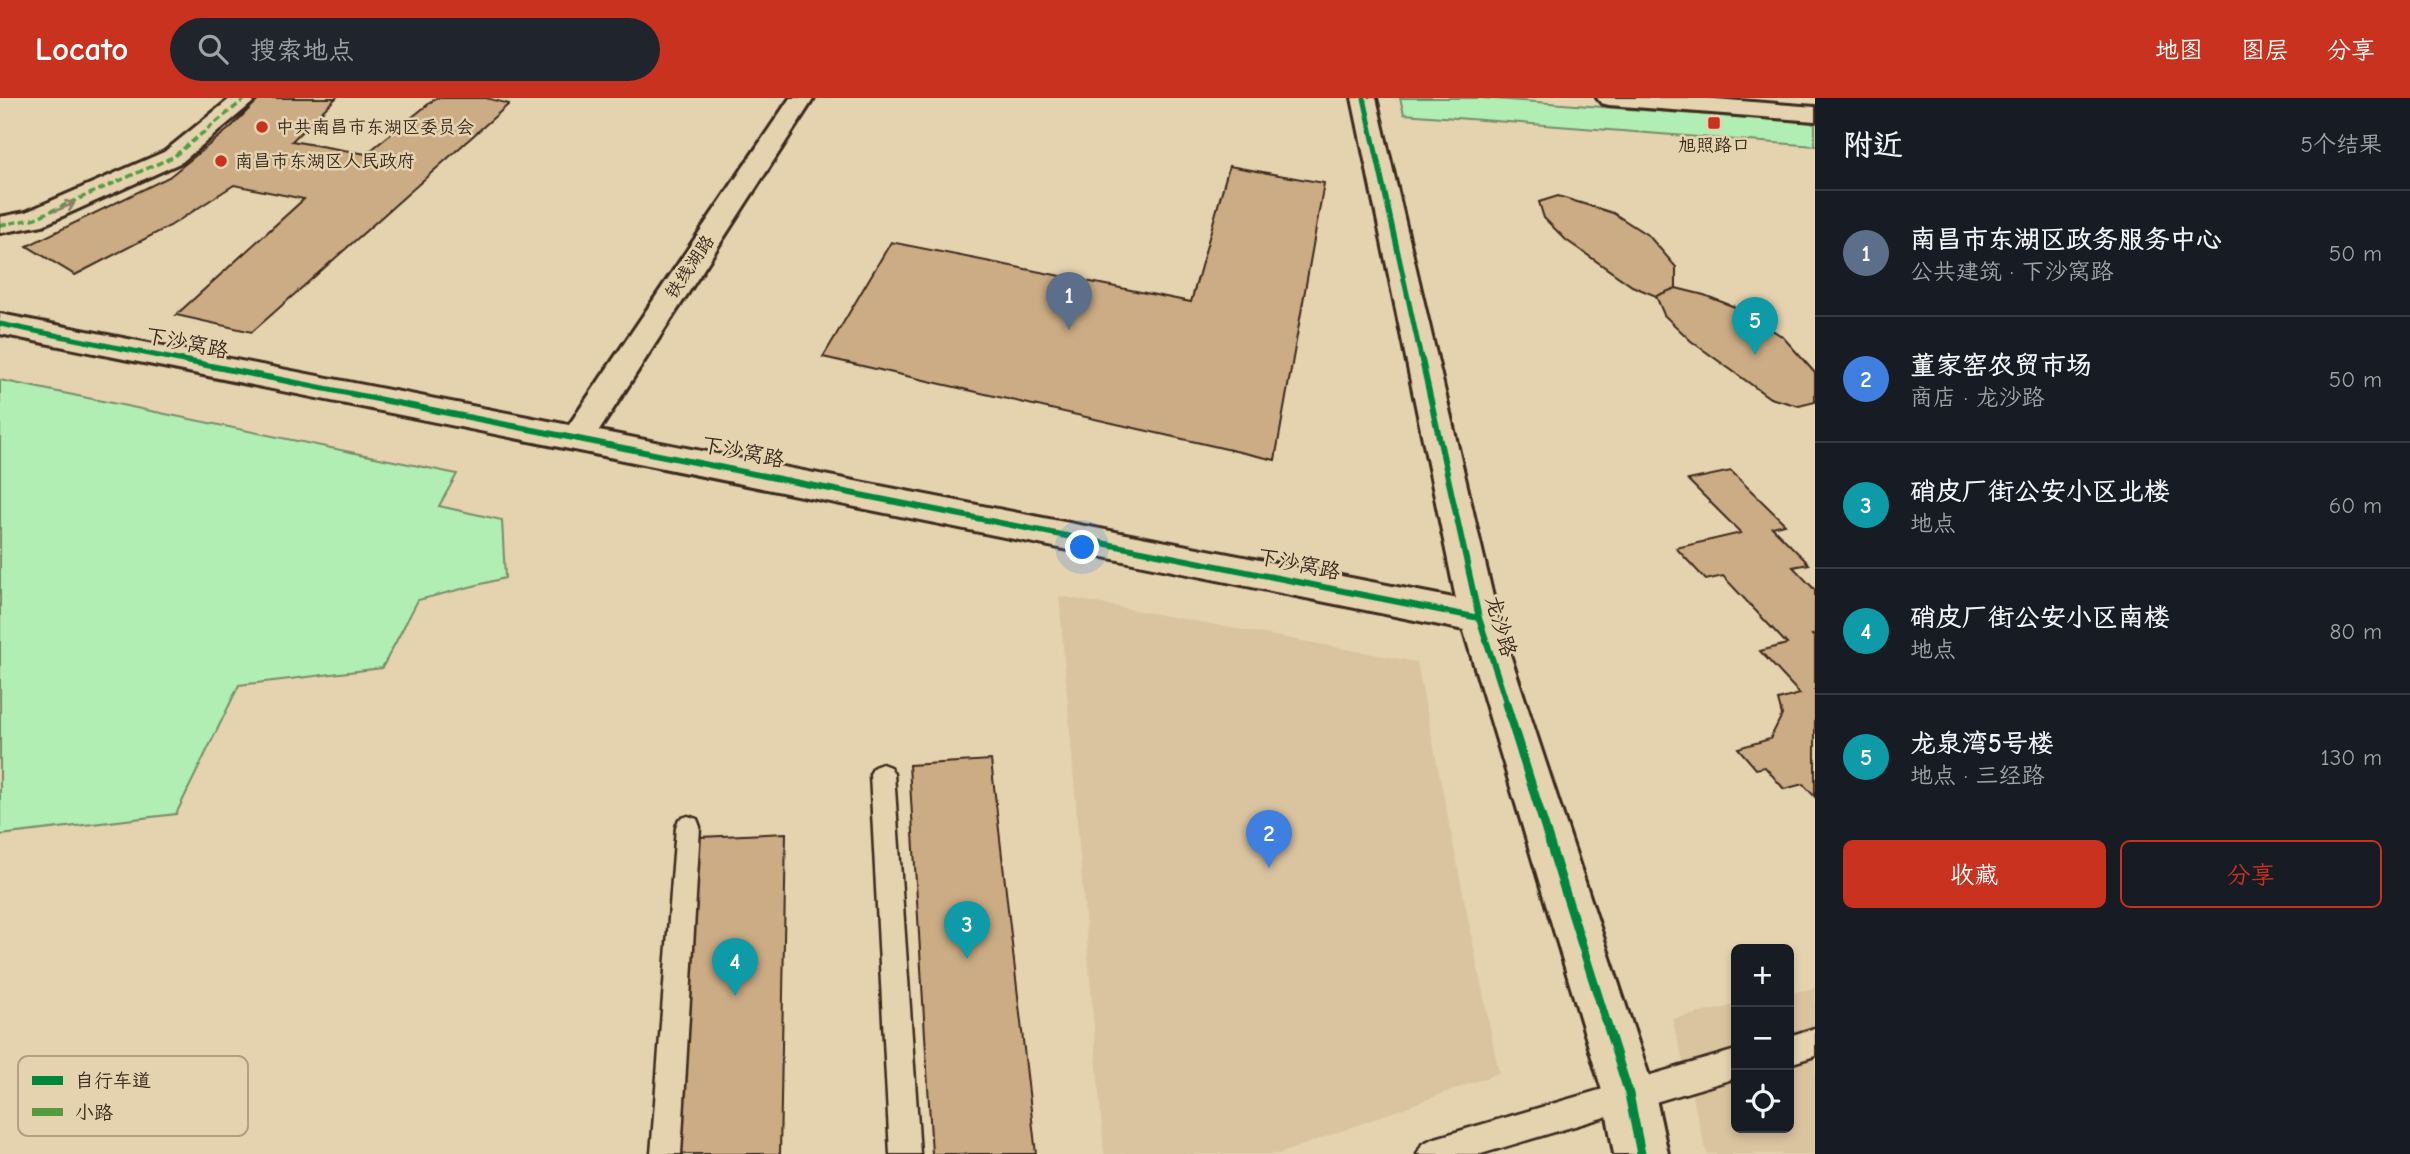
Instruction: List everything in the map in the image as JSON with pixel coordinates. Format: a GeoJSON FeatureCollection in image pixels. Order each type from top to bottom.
{"type":"FeatureCollection","features":[{"type":"Feature","properties":{"kind":"street"},"geometry":{"type":"LineString","coordinates":[[0,225],[33,219],[173,157],[246,98]]}},
{"type":"Feature","properties":{"kind":"street","name":"铁线湖路"},"geometry":{"type":"LineString","coordinates":[[578,437],[802,98]]}},
{"type":"Feature","properties":{"kind":"street","name":"龙沙路"},"geometry":{"type":"LineString","coordinates":[[1364,98],[1479,618],[1629,1094],[1641,1154]]}},
{"type":"Feature","properties":{"kind":"street"},"geometry":{"type":"LineString","coordinates":[[1609,98],[1815,114]]}},
{"type":"Feature","properties":{"kind":"street","name":"下沙窝路"},"geometry":{"type":"LineString","coordinates":[[0,324],[1479,618]]}},
{"type":"Feature","properties":{"kind":"lane"},"geometry":{"type":"LineString","coordinates":[[882,774],[905,1154]]}},
{"type":"Feature","properties":{"kind":"lane"},"geometry":{"type":"LineString","coordinates":[[666,1154],[688,827]]}},
{"type":"Feature","properties":{"kind":"lane"},"geometry":{"type":"LineString","coordinates":[[1794,1048],[1815,1042]]}},
{"type":"Feature","properties":{"kind":"lane"},"geometry":{"type":"LineString","coordinates":[[1432,1154],[1731,1065]]}},
{"type":"Feature","properties":{"kind":"shaded area"},"geometry":{"type":"Polygon","coordinates":[[[1059,596],[1417,662],[1499,1073],[1279,1154],[1104,1154],[1059,596]]]}},
{"type":"Feature","properties":{"kind":"shaded area"},"geometry":{"type":"Polygon","coordinates":[[[1815,988],[1815,1154],[1707,1154],[1672,1019],[1731,1006],[1731,1133],[1794,1133],[1794,992],[1815,988]]]}},
{"type":"Feature","properties":{"kind":"green space"},"geometry":{"type":"Polygon","coordinates":[[[1400,98],[1482,98],[1815,123],[1815,146],[1404,114],[1400,98]]]}},
{"type":"Feature","properties":{"kind":"green space"},"geometry":{"type":"Polygon","coordinates":[[[0,380],[457,474],[439,506],[502,520],[505,578],[418,600],[382,668],[239,685],[176,814],[0,835],[0,380]]]}},
{"type":"Feature","properties":{"kind":"building"},"geometry":{"type":"Polygon","coordinates":[[[260,98],[336,98],[292,141],[366,154],[436,98],[486,98],[509,104],[252,332],[176,315],[304,199],[234,185],[170,226],[75,275],[27,246],[169,177],[230,128],[260,98]]]}},
{"type":"Feature","properties":{"kind":"building"},"geometry":{"type":"Polygon","coordinates":[[[1229,166],[1324,183],[1275,460],[823,357],[891,242],[1191,302],[1229,166]]]}},
{"type":"Feature","properties":{"kind":"building"},"geometry":{"type":"Polygon","coordinates":[[[1558,196],[1613,213],[1649,236],[1676,267],[1676,288],[1656,296],[1632,286],[1566,240],[1544,218],[1539,202],[1558,196]]]}},
{"type":"Feature","properties":{"kind":"building"},"geometry":{"type":"Polygon","coordinates":[[[1676,288],[1740,309],[1783,337],[1815,373],[1815,402],[1799,406],[1770,398],[1691,341],[1664,315],[1656,296],[1676,288]]]}},
{"type":"Feature","properties":{"kind":"building"},"geometry":{"type":"Polygon","coordinates":[[[1731,471],[1785,524],[1772,527],[1809,564],[1793,567],[1815,590],[1815,634],[1812,635],[1815,638],[1815,797],[1803,784],[1784,789],[1765,767],[1756,769],[1738,748],[1770,739],[1782,715],[1778,700],[1800,694],[1760,651],[1787,644],[1723,576],[1706,580],[1676,548],[1741,533],[1688,480],[1731,471]]]}},
{"type":"Feature","properties":{"kind":"building"},"geometry":{"type":"Polygon","coordinates":[[[991,760],[1036,1154],[932,1154],[909,765],[991,760]]]}},
{"type":"Feature","properties":{"kind":"building"},"geometry":{"type":"Polygon","coordinates":[[[786,833],[780,1154],[675,1154],[699,837],[786,833]]]}},
{"type":"Feature","properties":{"kind":"marked path"},"geometry":{"type":"LineString","coordinates":[[0,225],[33,219],[173,157],[246,98]]}},
{"type":"Feature","properties":{"kind":"cycle path"},"geometry":{"type":"LineString","coordinates":[[1364,98],[1479,618],[1629,1094],[1641,1154]]}},
{"type":"Feature","properties":{"kind":"cycle path"},"geometry":{"type":"LineString","coordinates":[[0,324],[1479,618]]}},
{"type":"Feature","properties":{"kind":"place","name":"旭照路口"},"geometry":{"type":"Point","coordinates":[1714,123]}},
{"type":"Feature","properties":{"kind":"place","name":"中共南昌市东湖区委员会"},"geometry":{"type":"Point","coordinates":[262,127]}},
{"type":"Feature","properties":{"kind":"place","name":"南昌市东湖区人民政府"},"geometry":{"type":"Point","coordinates":[221,161]}},
{"type":"Feature","properties":{"kind":"place","name":"南昌市东湖区政务服务中心"},"geometry":{"type":"Point","coordinates":[1069,330]}},
{"type":"Feature","properties":{"kind":"place","name":"龙泉湾5号楼"},"geometry":{"type":"Point","coordinates":[1755,355]}},
{"type":"Feature","properties":{"kind":"place","name":"董家窑农贸市场"},"geometry":{"type":"Point","coordinates":[1269,868]}},
{"type":"Feature","properties":{"kind":"place","name":"硝皮厂街公安小区北楼"},"geometry":{"type":"Point","coordinates":[967,959]}},
{"type":"Feature","properties":{"kind":"place","name":"硝皮厂街公安小区南楼"},"geometry":{"type":"Point","coordinates":[735,996]}}]}
